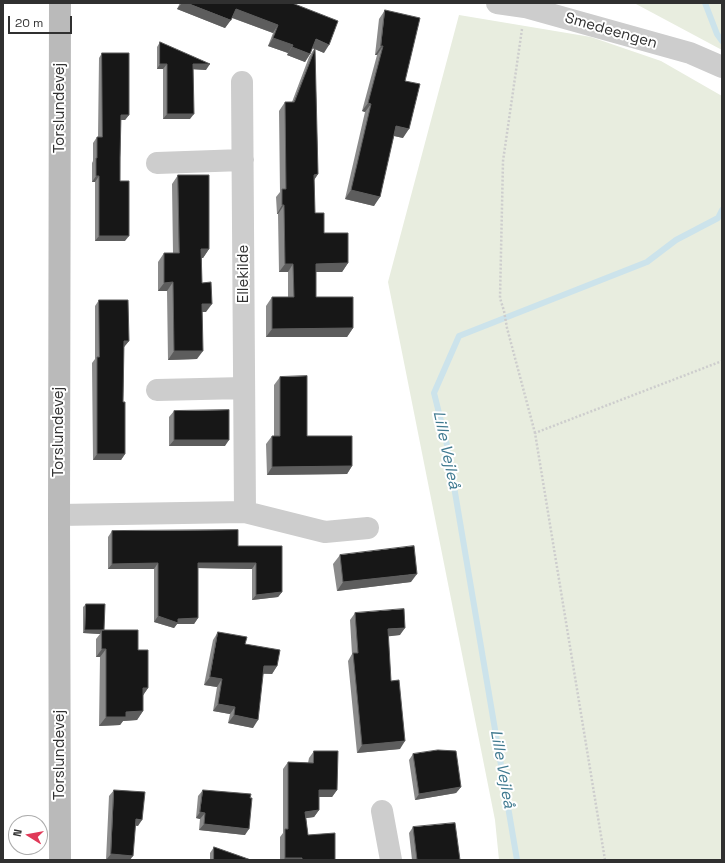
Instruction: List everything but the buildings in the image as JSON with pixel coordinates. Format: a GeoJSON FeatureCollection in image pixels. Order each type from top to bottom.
{"type":"FeatureCollection","features":[{"type":"Feature","properties":{"kind":"street","name":"Torslundevej"},"geometry":{"type":"LineString","coordinates":[[60,3],[60,860]]}},
{"type":"Feature","properties":{"kind":"street","name":"Smedeengen"},"geometry":{"type":"LineString","coordinates":[[497,3],[526,7],[690,53],[722,67]]}},
{"type":"Feature","properties":{"kind":"street","name":"Ellekilde"},"geometry":{"type":"LineString","coordinates":[[242,82],[245,512]]}},
{"type":"Feature","properties":{"kind":"street"},"geometry":{"type":"LineString","coordinates":[[157,163],[243,160]]}},
{"type":"Feature","properties":{"kind":"street"},"geometry":{"type":"LineString","coordinates":[[157,390],[244,388]]}},
{"type":"Feature","properties":{"kind":"street"},"geometry":{"type":"LineString","coordinates":[[59,515],[245,512],[325,532],[368,528]]}},
{"type":"Feature","properties":{"kind":"street"},"geometry":{"type":"LineString","coordinates":[[382,811],[391,860]]}},
{"type":"Feature","properties":{"kind":"path"},"geometry":{"type":"LineString","coordinates":[[526,7],[503,161],[500,298],[535,433],[606,860]]}},
{"type":"Feature","properties":{"kind":"path"},"geometry":{"type":"LineString","coordinates":[[535,433],[722,361]]}},
{"type":"Feature","properties":{"kind":"shaded area"},"geometry":{"type":"Polygon","coordinates":[[[630,3],[722,3],[722,50],[636,4],[630,3]]]}},
{"type":"Feature","properties":{"kind":"shaded area"},"geometry":{"type":"Polygon","coordinates":[[[459,15],[591,37],[661,61],[722,96],[722,860],[499,860],[495,820],[388,282],[459,15]]]}},
{"type":"Feature","properties":{"kind":"waterway","name":"Lille Vejleå"},"geometry":{"type":"LineString","coordinates":[[705,3],[717,34],[722,41]]}},
{"type":"Feature","properties":{"kind":"waterway","name":"Lille Vejleå"},"geometry":{"type":"LineString","coordinates":[[517,860],[447,445],[434,393],[459,336],[647,262],[676,240],[718,218],[722,210]]}}]}
